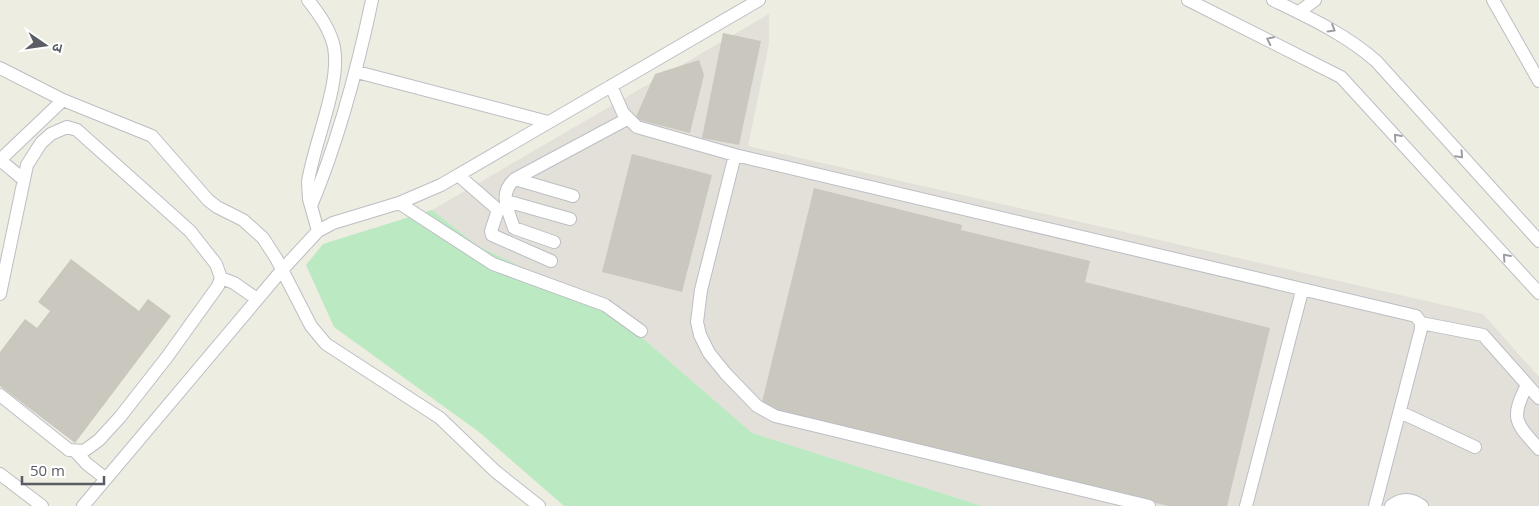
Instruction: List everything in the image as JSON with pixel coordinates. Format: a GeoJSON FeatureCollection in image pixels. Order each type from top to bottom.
{"type":"FeatureCollection","features":[{"type":"Feature","properties":{"kind":"street"},"geometry":{"type":"LineString","coordinates":[[308,0],[330,33],[335,55],[334,76],[309,176],[308,192],[318,231]]}},
{"type":"Feature","properties":{"kind":"street"},"geometry":{"type":"LineString","coordinates":[[311,206],[329,163],[357,72],[372,0]]}},
{"type":"Feature","properties":{"kind":"street"},"geometry":{"type":"LineString","coordinates":[[82,506],[257,299],[318,231],[333,223],[399,203],[458,175],[759,0]]}},
{"type":"Feature","properties":{"kind":"street"},"geometry":{"type":"LineString","coordinates":[[1188,0],[1341,76],[1539,293]]}},
{"type":"Feature","properties":{"kind":"street"},"geometry":{"type":"LineString","coordinates":[[1273,0],[1342,36],[1376,62],[1539,241]]}},
{"type":"Feature","properties":{"kind":"street"},"geometry":{"type":"LineString","coordinates":[[1299,12],[1315,0]]}},
{"type":"Feature","properties":{"kind":"street"},"geometry":{"type":"LineString","coordinates":[[1492,0],[1539,81]]}},
{"type":"Feature","properties":{"kind":"street"},"geometry":{"type":"LineString","coordinates":[[0,68],[63,100],[135,127],[156,139],[212,204],[243,220],[263,238],[311,326],[326,344],[440,418],[495,471],[539,506]]}},
{"type":"Feature","properties":{"kind":"street"},"geometry":{"type":"LineString","coordinates":[[357,72],[548,122]]}},
{"type":"Feature","properties":{"kind":"street"},"geometry":{"type":"LineString","coordinates":[[611,86],[627,119],[645,130],[735,155],[1302,291],[1411,314],[1416,316],[1421,323],[1483,335],[1539,398]]}},
{"type":"Feature","properties":{"kind":"street"},"geometry":{"type":"LineString","coordinates":[[24,180],[0,160],[63,100]]}},
{"type":"Feature","properties":{"kind":"street"},"geometry":{"type":"LineString","coordinates":[[554,242],[514,228],[506,201],[506,188],[514,179],[627,119]]}},
{"type":"Feature","properties":{"kind":"street"},"geometry":{"type":"LineString","coordinates":[[0,294],[27,166],[41,143],[51,134],[66,127],[77,130],[190,231],[216,264],[221,278],[218,286],[167,357],[120,417],[84,452],[69,450],[0,395]]}},
{"type":"Feature","properties":{"kind":"street"},"geometry":{"type":"LineString","coordinates":[[735,155],[701,290],[697,322],[700,335],[709,353],[757,406],[775,416],[1149,506]]}},
{"type":"Feature","properties":{"kind":"street"},"geometry":{"type":"LineString","coordinates":[[458,175],[496,208],[497,213],[491,231],[492,235],[551,261]]}},
{"type":"Feature","properties":{"kind":"street"},"geometry":{"type":"LineString","coordinates":[[514,179],[573,196]]}},
{"type":"Feature","properties":{"kind":"street"},"geometry":{"type":"LineString","coordinates":[[506,201],[570,220]]}},
{"type":"Feature","properties":{"kind":"street"},"geometry":{"type":"LineString","coordinates":[[399,203],[493,264],[605,305],[642,331]]}},
{"type":"Feature","properties":{"kind":"street"},"geometry":{"type":"LineString","coordinates":[[221,278],[234,283],[257,299]]}},
{"type":"Feature","properties":{"kind":"street"},"geometry":{"type":"LineString","coordinates":[[1246,506],[1302,291]]}},
{"type":"Feature","properties":{"kind":"street"},"geometry":{"type":"LineString","coordinates":[[1375,506],[1421,323]]}},
{"type":"Feature","properties":{"kind":"street"},"geometry":{"type":"LineString","coordinates":[[1528,385],[1517,404],[1517,420],[1521,428],[1539,449]]}},
{"type":"Feature","properties":{"kind":"street"},"geometry":{"type":"LineString","coordinates":[[1400,412],[1475,447]]}},
{"type":"Feature","properties":{"kind":"street"},"geometry":{"type":"LineString","coordinates":[[76,452],[87,464],[105,478]]}},
{"type":"Feature","properties":{"kind":"street"},"geometry":{"type":"LineString","coordinates":[[0,474],[42,506]]}},
{"type":"Feature","properties":{"kind":"street"},"geometry":{"type":"LineString","coordinates":[[1391,506],[1399,501],[1408,500],[1422,506]]}},
{"type":"Feature","properties":{"kind":"shaded area"},"geometry":{"type":"Polygon","coordinates":[[[769,14],[769,44],[748,146],[1483,314],[1539,377],[1539,506],[982,506],[752,433],[609,309],[478,246],[432,210],[769,14]]]}},
{"type":"Feature","properties":{"kind":"green space"},"geometry":{"type":"Polygon","coordinates":[[[432,210],[478,246],[609,309],[752,433],[982,506],[564,506],[479,432],[334,327],[306,265],[323,244],[432,210]]]}},
{"type":"Feature","properties":{"kind":"building"},"geometry":{"type":"Polygon","coordinates":[[[723,33],[761,41],[739,145],[702,138],[723,33]]]}},
{"type":"Feature","properties":{"kind":"building"},"geometry":{"type":"Polygon","coordinates":[[[699,60],[704,75],[690,133],[635,119],[655,74],[699,60]]]}},
{"type":"Feature","properties":{"kind":"building"},"geometry":{"type":"Polygon","coordinates":[[[632,154],[712,175],[682,292],[602,272],[632,154]]]}},
{"type":"Feature","properties":{"kind":"building"},"geometry":{"type":"Polygon","coordinates":[[[814,188],[962,225],[961,230],[1090,261],[1085,282],[1270,328],[1227,506],[1168,506],[761,406],[814,188]]]}},
{"type":"Feature","properties":{"kind":"building"},"geometry":{"type":"Polygon","coordinates":[[[71,259],[139,311],[148,299],[171,316],[75,443],[0,386],[0,352],[25,319],[37,328],[50,311],[38,302],[71,259]]]}}]}
